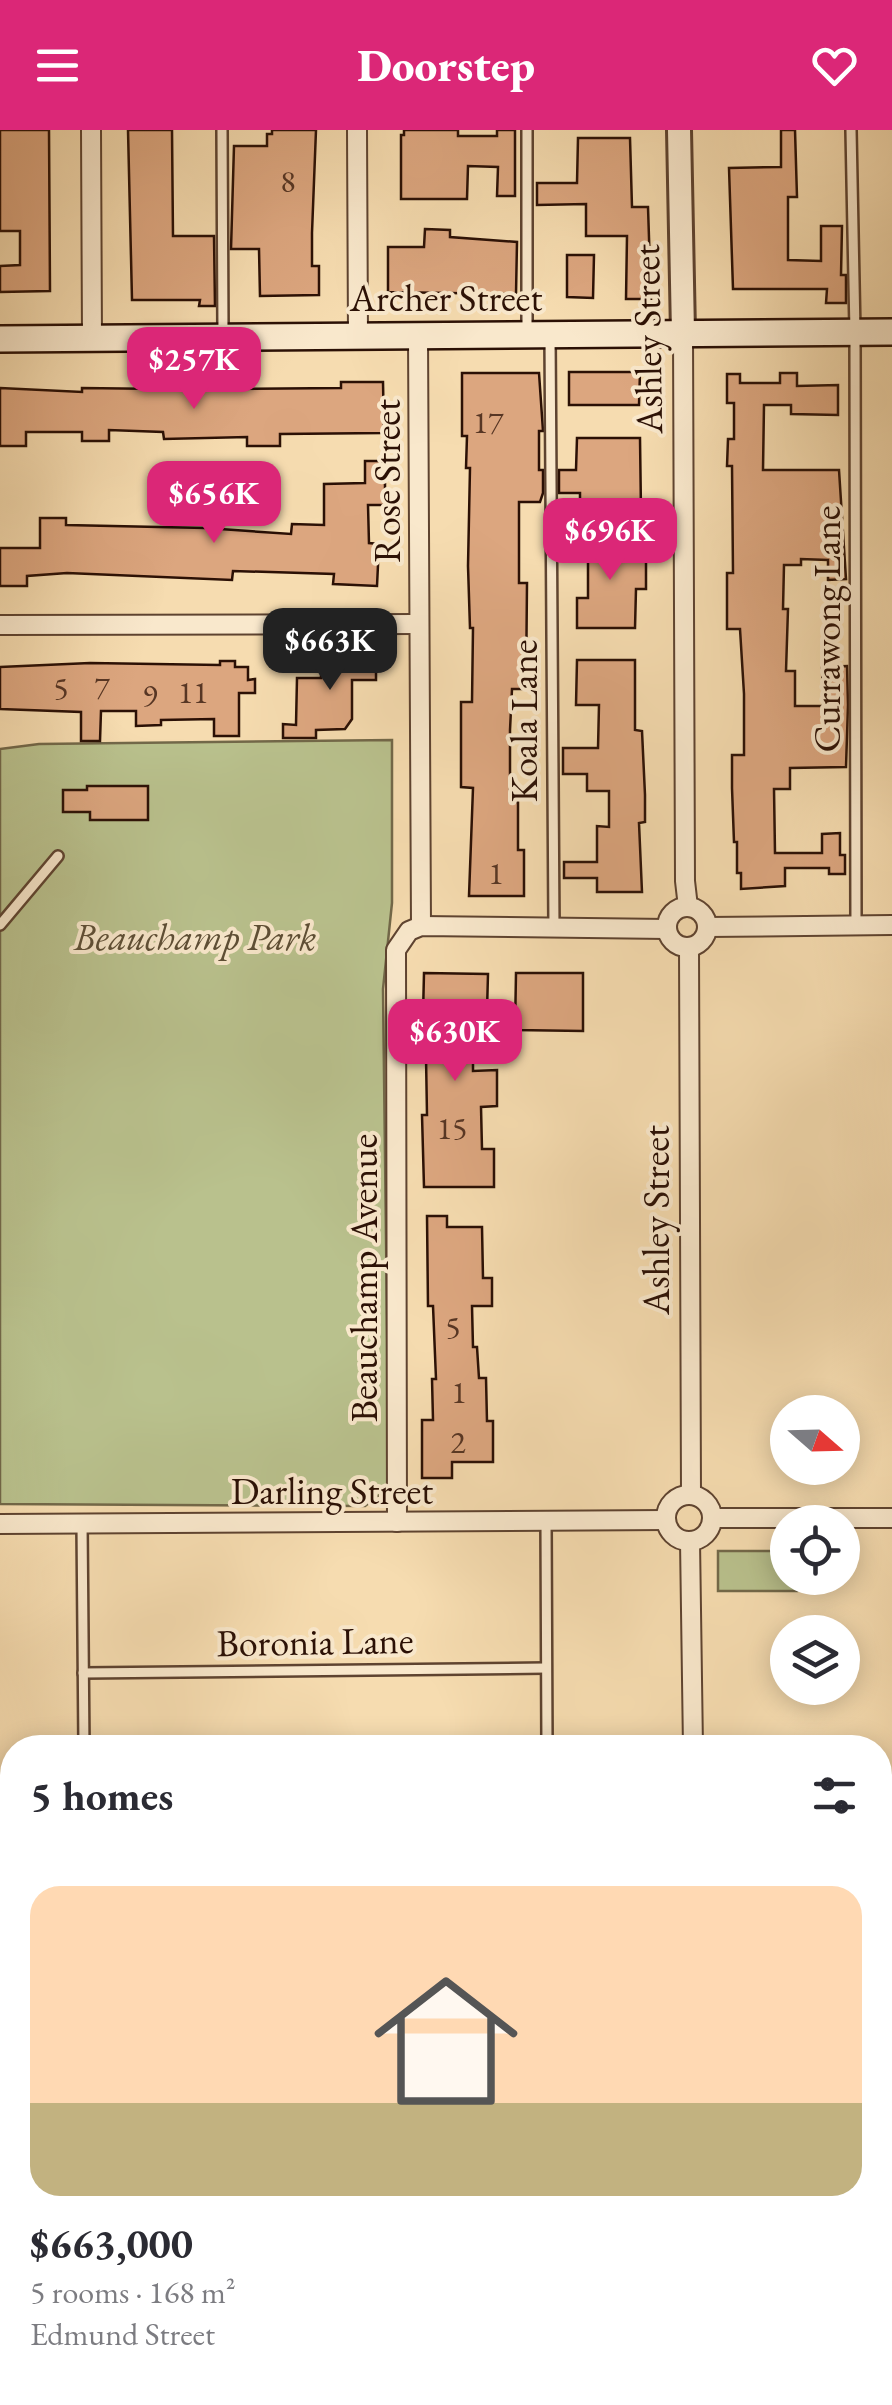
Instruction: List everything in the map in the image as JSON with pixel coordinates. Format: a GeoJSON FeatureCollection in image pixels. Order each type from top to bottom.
{"type":"FeatureCollection","features":[{"type":"Feature","properties":{"kind":"main road","name":"Archer Street"},"geometry":{"type":"LineString","coordinates":[[0,339],[892,332]]}},
{"type":"Feature","properties":{"kind":"street"},"geometry":{"type":"LineString","coordinates":[[91,130],[92,338]]}},
{"type":"Feature","properties":{"kind":"street"},"geometry":{"type":"LineString","coordinates":[[357,130],[358,336]]}},
{"type":"Feature","properties":{"kind":"street","name":"Ashley Street"},"geometry":{"type":"LineString","coordinates":[[679,130],[684,881],[688,908]]}},
{"type":"Feature","properties":{"kind":"street","name":"Rose Street"},"geometry":{"type":"LineString","coordinates":[[418,335],[421,926]]}},
{"type":"Feature","properties":{"kind":"street"},"geometry":{"type":"LineString","coordinates":[[0,624],[419,624]]}},
{"type":"Feature","properties":{"kind":"street"},"geometry":{"type":"LineString","coordinates":[[688,908],[701,914],[706,926],[702,938],[689,946],[674,942],[667,929],[672,914],[688,908]]}},
{"type":"Feature","properties":{"kind":"street"},"geometry":{"type":"LineString","coordinates":[[706,926],[892,925]]}},
{"type":"Feature","properties":{"kind":"street"},"geometry":{"type":"LineString","coordinates":[[421,926],[667,929]]}},
{"type":"Feature","properties":{"kind":"street","name":"Beauchamp Avenue"},"geometry":{"type":"LineString","coordinates":[[397,1522],[394,963],[402,939],[421,926]]}},
{"type":"Feature","properties":{"kind":"street","name":"Ashley Street"},"geometry":{"type":"LineString","coordinates":[[689,946],[691,1494]]}},
{"type":"Feature","properties":{"kind":"street"},"geometry":{"type":"LineString","coordinates":[[691,1494],[706,1502],[712,1518],[703,1536],[690,1541],[676,1538],[666,1520],[672,1501],[691,1494]]}},
{"type":"Feature","properties":{"kind":"street"},"geometry":{"type":"LineString","coordinates":[[712,1518],[892,1518]]}},
{"type":"Feature","properties":{"kind":"street","name":"Darling Street"},"geometry":{"type":"LineString","coordinates":[[0,1524],[666,1520]]}},
{"type":"Feature","properties":{"kind":"street"},"geometry":{"type":"LineString","coordinates":[[690,1541],[693,1735]]}},
{"type":"Feature","properties":{"kind":"lane"},"geometry":{"type":"LineString","coordinates":[[222,130],[224,337]]}},
{"type":"Feature","properties":{"kind":"lane","name":"Koala Lane"},"geometry":{"type":"LineString","coordinates":[[527,130],[538,334],[554,928]]}},
{"type":"Feature","properties":{"kind":"lane","name":"Currawong Lane"},"geometry":{"type":"LineString","coordinates":[[851,130],[856,925]]}},
{"type":"Feature","properties":{"kind":"lane"},"geometry":{"type":"LineString","coordinates":[[0,925],[58,856]]}},
{"type":"Feature","properties":{"kind":"lane"},"geometry":{"type":"LineString","coordinates":[[546,1520],[547,1735]]}},
{"type":"Feature","properties":{"kind":"lane"},"geometry":{"type":"LineString","coordinates":[[82,1524],[84,1735]]}},
{"type":"Feature","properties":{"kind":"lane","name":"Boronia Lane"},"geometry":{"type":"LineString","coordinates":[[83,1673],[546,1668]]}},
{"type":"Feature","properties":{"kind":"green space","name":"Beauchamp Park"},"geometry":{"type":"Polygon","coordinates":[[[392,740],[392,903],[383,989],[389,1488],[365,1506],[0,1504],[0,749],[39,744],[392,740]]]}},
{"type":"Feature","properties":{"kind":"green space"},"geometry":{"type":"Polygon","coordinates":[[[718,1551],[770,1551],[770,1591],[718,1591],[718,1551]]]}},
{"type":"Feature","properties":{"kind":"building"},"geometry":{"type":"Polygon","coordinates":[[[0,130],[49,130],[50,291],[0,292],[0,266],[20,265],[20,231],[0,231],[0,130]]]}},
{"type":"Feature","properties":{"kind":"building"},"geometry":{"type":"Polygon","coordinates":[[[128,130],[172,130],[173,236],[214,236],[215,306],[199,306],[200,300],[132,300],[128,130]]]}},
{"type":"Feature","properties":{"kind":"building"},"geometry":{"type":"Polygon","coordinates":[[[272,130],[316,130],[312,266],[319,266],[319,295],[260,296],[259,249],[231,249],[234,146],[267,146],[267,134],[272,134],[272,130]]]}},
{"type":"Feature","properties":{"kind":"building"},"geometry":{"type":"Polygon","coordinates":[[[404,130],[458,130],[458,136],[497,136],[497,130],[515,130],[515,196],[497,196],[498,167],[468,166],[467,199],[401,199],[404,130]]]}},
{"type":"Feature","properties":{"kind":"building"},"geometry":{"type":"Polygon","coordinates":[[[781,130],[795,130],[797,197],[788,197],[788,260],[821,261],[821,226],[842,226],[841,275],[846,275],[846,303],[826,303],[827,289],[733,289],[729,168],[781,167],[781,130]]]}},
{"type":"Feature","properties":{"kind":"building"},"geometry":{"type":"Polygon","coordinates":[[[578,138],[630,138],[632,207],[648,207],[651,299],[626,299],[627,236],[586,236],[586,204],[537,205],[537,183],[577,183],[578,138]]]}},
{"type":"Feature","properties":{"kind":"building"},"geometry":{"type":"Polygon","coordinates":[[[425,229],[450,230],[450,237],[517,242],[516,294],[388,292],[388,247],[424,247],[425,229]]]}},
{"type":"Feature","properties":{"kind":"building"},"geometry":{"type":"Polygon","coordinates":[[[567,255],[594,255],[593,298],[567,297],[567,255]]]}},
{"type":"Feature","properties":{"kind":"building"},"geometry":{"type":"Polygon","coordinates":[[[569,372],[640,372],[639,405],[569,405],[569,372]]]}},
{"type":"Feature","properties":{"kind":"building"},"geometry":{"type":"Polygon","coordinates":[[[462,373],[539,373],[543,431],[539,431],[539,470],[543,470],[543,493],[540,502],[519,502],[519,583],[527,583],[526,689],[512,689],[510,730],[510,802],[518,802],[518,850],[524,850],[524,896],[469,896],[473,788],[461,787],[461,702],[472,702],[473,628],[468,566],[470,468],[466,468],[467,436],[462,436],[462,373]]]}},
{"type":"Feature","properties":{"kind":"building"},"geometry":{"type":"Polygon","coordinates":[[[780,373],[797,373],[797,386],[838,385],[838,415],[791,414],[791,405],[764,405],[763,470],[839,470],[846,579],[828,580],[828,560],[801,559],[801,565],[784,565],[783,609],[788,609],[786,671],[795,671],[795,706],[823,706],[822,667],[847,666],[848,705],[846,767],[790,768],[790,789],[774,789],[775,853],[822,853],[822,834],[840,833],[845,874],[829,874],[829,868],[785,868],[785,886],[741,889],[734,842],[732,755],[744,755],[744,694],[740,629],[727,629],[727,573],[733,573],[732,466],[727,466],[728,439],[734,439],[734,403],[727,403],[727,374],[740,374],[740,383],[780,383],[780,373]]]}},
{"type":"Feature","properties":{"kind":"building"},"geometry":{"type":"Polygon","coordinates":[[[163,382],[235,385],[235,389],[341,388],[341,382],[383,382],[384,433],[280,434],[280,446],[247,446],[247,437],[164,439],[163,432],[109,430],[109,441],[82,441],[82,432],[26,432],[26,446],[0,446],[0,388],[82,392],[82,388],[163,389],[163,382]]]}},
{"type":"Feature","properties":{"kind":"building"},"geometry":{"type":"Polygon","coordinates":[[[577,438],[640,438],[641,512],[580,512],[580,493],[559,493],[559,470],[576,470],[577,438]]]}},
{"type":"Feature","properties":{"kind":"building"},"geometry":{"type":"Polygon","coordinates":[[[365,461],[382,461],[385,483],[385,505],[368,505],[369,543],[379,544],[377,586],[333,584],[334,574],[233,571],[232,580],[67,573],[27,576],[27,586],[0,586],[0,548],[40,548],[40,518],[66,518],[66,525],[291,534],[292,524],[324,525],[324,484],[365,483],[365,461]]]}},
{"type":"Feature","properties":{"kind":"building"},"geometry":{"type":"Polygon","coordinates":[[[564,539],[578,543],[646,543],[646,589],[636,589],[635,628],[577,628],[577,598],[588,598],[588,556],[560,556],[564,539]]]}},
{"type":"Feature","properties":{"kind":"building"},"geometry":{"type":"Polygon","coordinates":[[[321,651],[376,651],[376,680],[352,680],[352,719],[345,729],[316,730],[316,738],[283,738],[283,724],[296,725],[297,678],[321,678],[321,651]]]}},
{"type":"Feature","properties":{"kind":"building"},"geometry":{"type":"Polygon","coordinates":[[[577,660],[635,660],[635,730],[642,731],[645,795],[645,822],[639,823],[642,892],[597,892],[597,878],[564,878],[564,862],[597,862],[597,826],[609,827],[609,791],[587,791],[587,774],[563,774],[563,748],[598,748],[599,705],[576,705],[577,660]]]}},
{"type":"Feature","properties":{"kind":"building"},"geometry":{"type":"Polygon","coordinates":[[[220,661],[235,661],[235,667],[248,667],[248,680],[255,679],[255,693],[239,693],[239,736],[214,736],[214,719],[161,720],[161,725],[136,726],[136,711],[101,711],[100,741],[81,741],[81,712],[0,709],[0,667],[90,663],[220,665],[220,661]]]}},
{"type":"Feature","properties":{"kind":"building"},"geometry":{"type":"Polygon","coordinates":[[[87,786],[148,786],[148,820],[90,820],[90,812],[63,812],[63,790],[87,790],[87,786]]]}},
{"type":"Feature","properties":{"kind":"building"},"geometry":{"type":"Polygon","coordinates":[[[424,973],[488,974],[487,1011],[473,1010],[473,1071],[497,1070],[497,1106],[481,1107],[482,1149],[494,1149],[494,1187],[424,1187],[424,973]]]}},
{"type":"Feature","properties":{"kind":"building"},"geometry":{"type":"Polygon","coordinates":[[[516,973],[583,973],[583,1031],[515,1030],[516,973]]]}},
{"type":"Feature","properties":{"kind":"building"},"geometry":{"type":"Polygon","coordinates":[[[427,1216],[447,1216],[447,1227],[482,1227],[483,1278],[492,1278],[492,1306],[472,1306],[473,1347],[477,1347],[479,1378],[486,1378],[487,1421],[493,1421],[493,1462],[452,1462],[452,1478],[422,1478],[422,1420],[433,1420],[432,1379],[436,1379],[433,1306],[428,1306],[427,1216]]]}}]}
